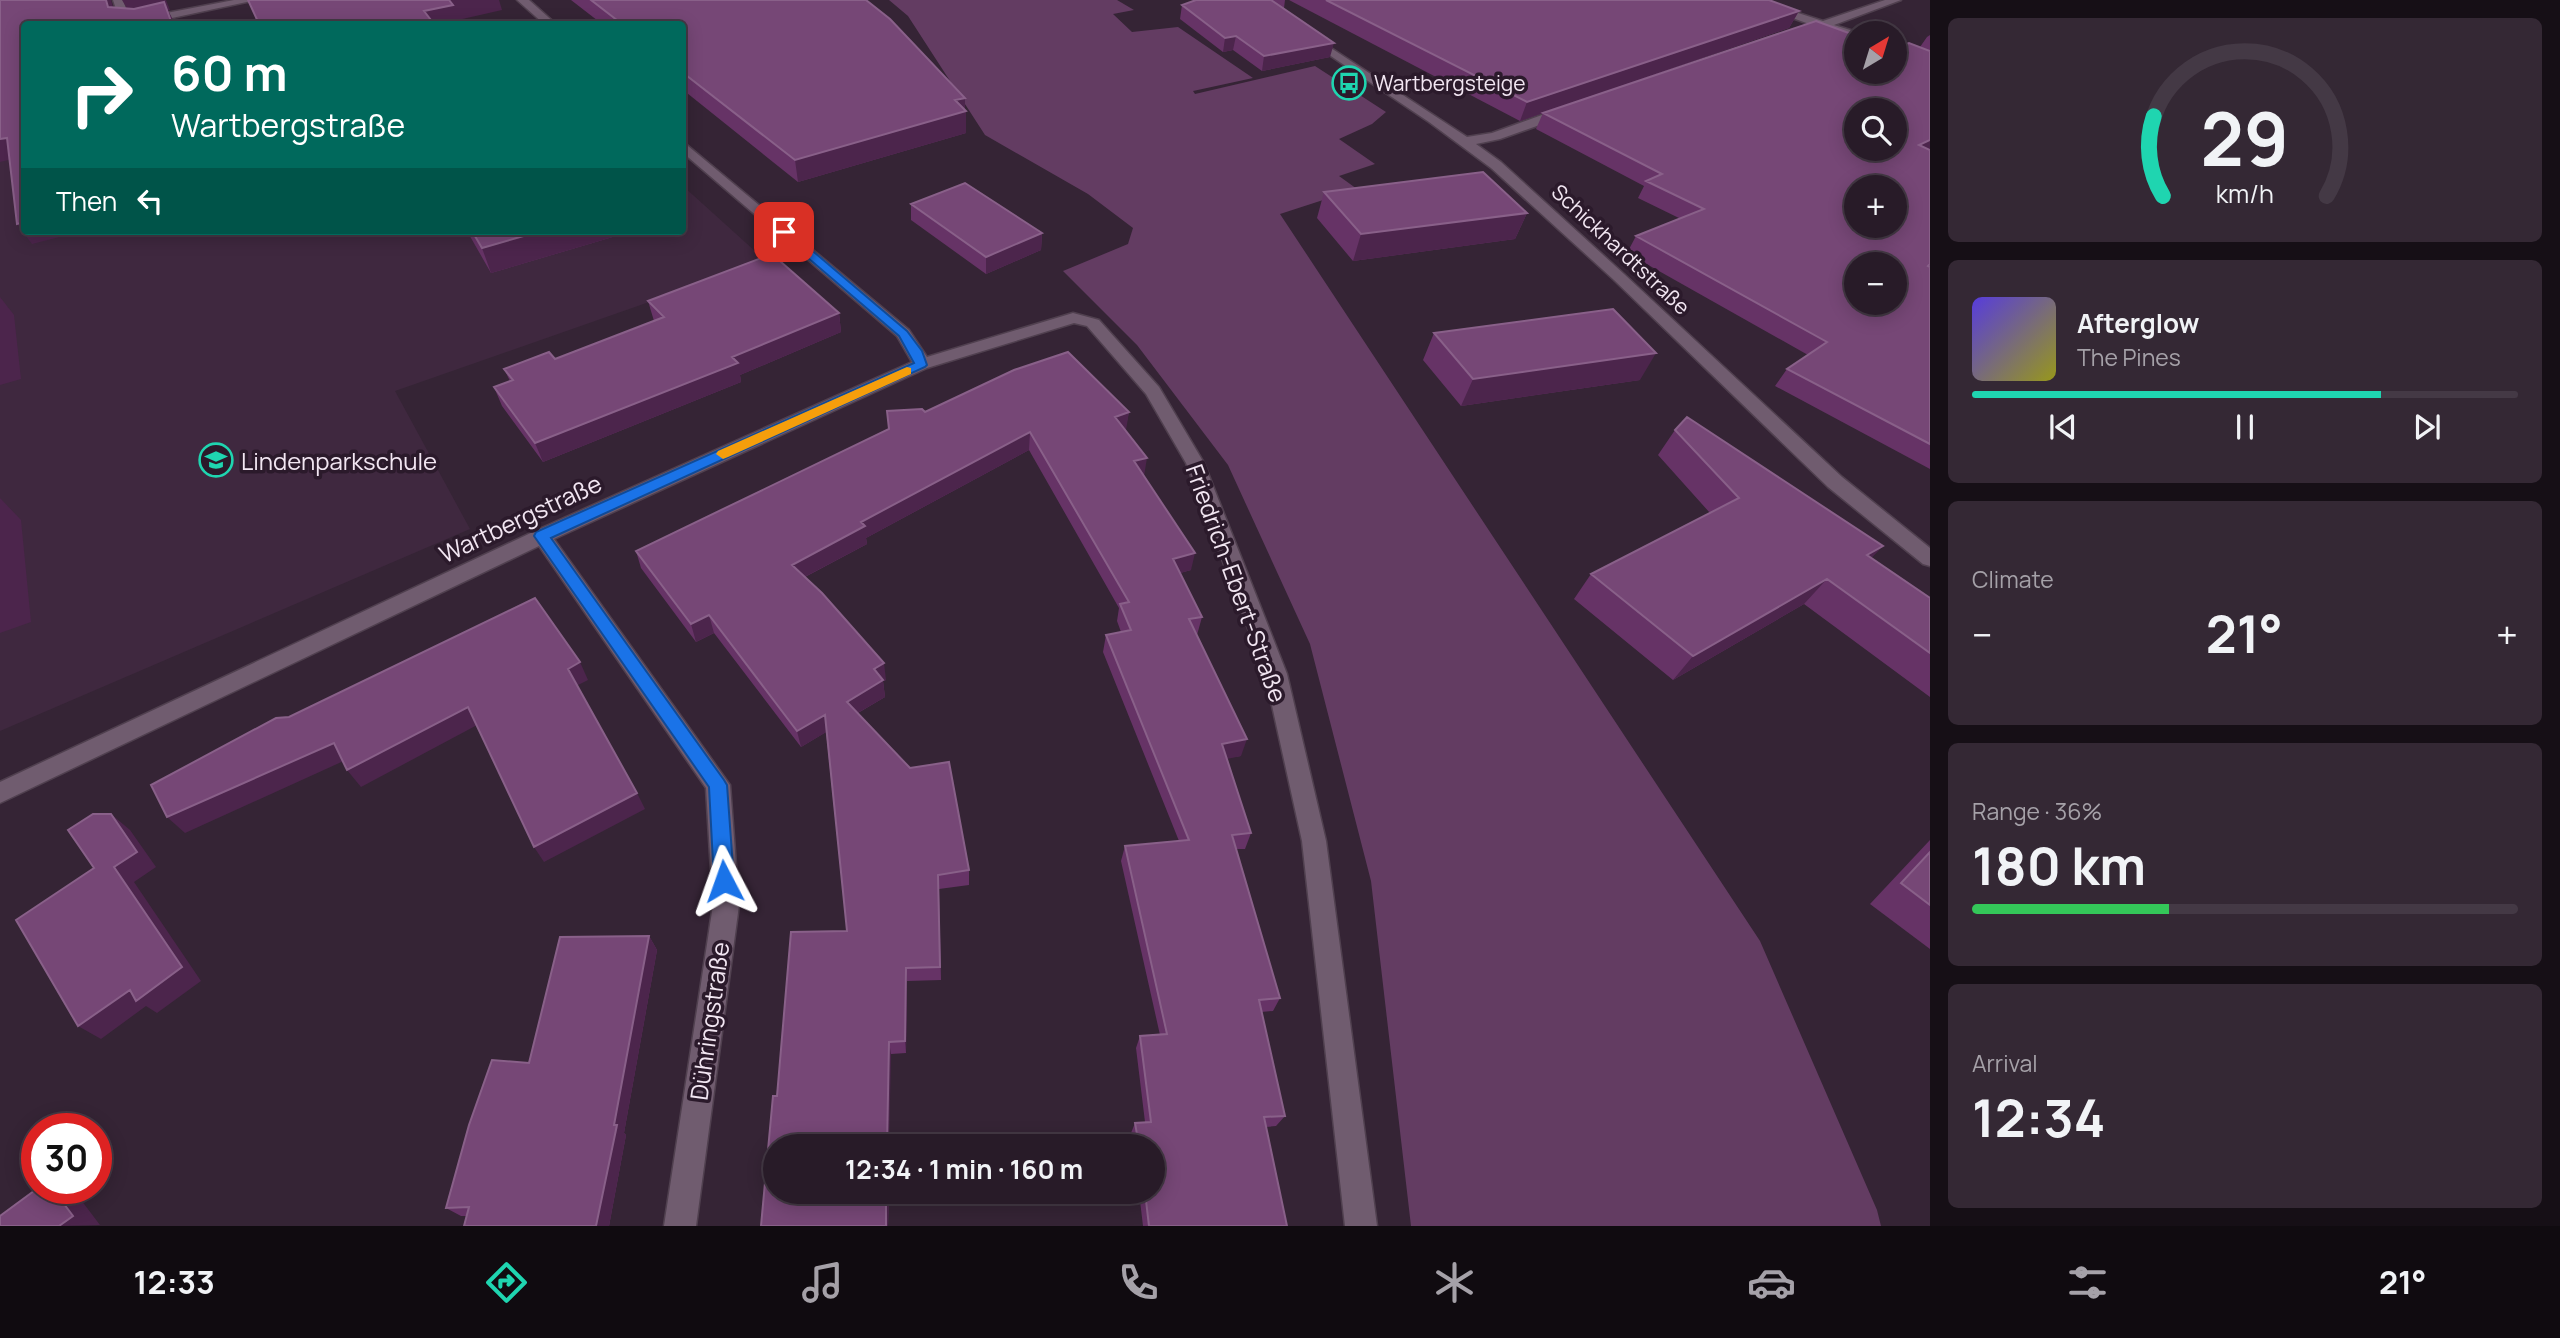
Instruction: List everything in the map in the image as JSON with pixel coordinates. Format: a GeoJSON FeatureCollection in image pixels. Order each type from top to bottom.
{"type":"FeatureCollection","features":[{"type":"Feature","properties":{"kind":"street"},"geometry":{"type":"LineString","coordinates":[[118,0],[127,21]]}},
{"type":"Feature","properties":{"kind":"street"},"geometry":{"type":"LineString","coordinates":[[143,21],[250,0]]}},
{"type":"Feature","properties":{"kind":"street"},"geometry":{"type":"LineString","coordinates":[[522,0],[546,21]]}},
{"type":"Feature","properties":{"kind":"street"},"geometry":{"type":"LineString","coordinates":[[1747,0],[1844,31]]}},
{"type":"Feature","properties":{"kind":"street"},"geometry":{"type":"LineString","coordinates":[[1787,36],[1896,0]]}},
{"type":"Feature","properties":{"kind":"street","name":"Schickhardtstraße"},"geometry":{"type":"LineString","coordinates":[[1302,32],[1496,165],[1835,482],[1930,559]]}},
{"type":"Feature","properties":{"kind":"street"},"geometry":{"type":"LineString","coordinates":[[1464,142],[1495,136],[1583,105]]}},
{"type":"Feature","properties":{"kind":"street"},"geometry":{"type":"LineString","coordinates":[[686,148],[903,333],[916,351],[921,365]]}},
{"type":"Feature","properties":{"kind":"street","name":"Wartbergstraße"},"geometry":{"type":"LineString","coordinates":[[0,793],[542,536],[921,365],[1073,318]]}},
{"type":"Feature","properties":{"kind":"street","name":"Friedrich-Ebert-Straße"},"geometry":{"type":"LineString","coordinates":[[1073,318],[1093,323],[1153,391],[1195,463],[1276,674],[1314,841],[1361,1226]]}},
{"type":"Feature","properties":{"kind":"street","name":"Dühringstraße"},"geometry":{"type":"LineString","coordinates":[[542,536],[718,785],[726,905],[680,1226]]}},
{"type":"Feature","properties":{"kind":"shaded area"},"geometry":{"type":"Polygon","coordinates":[[[889,0],[1117,0],[1134,10],[1113,14],[1132,32],[1178,27],[1253,78],[1193,91],[1195,94],[1315,66],[1386,112],[1372,124],[1339,139],[1375,164],[1339,176],[1357,189],[1280,214],[1760,941],[1877,1210],[1881,1226],[1411,1226],[1371,881],[1310,644],[1228,465],[1137,345],[1063,271],[1128,244],[1133,228],[1088,194],[985,135],[908,16],[889,0]]]}},
{"type":"Feature","properties":{"kind":"shaded area","name":"Lindenparkschule"},"geometry":{"type":"Polygon","coordinates":[[[21,124],[21,235],[686,235],[686,189],[766,261],[395,391],[470,529],[0,731],[0,129],[21,124]]]}},
{"type":"Feature","properties":{"kind":"building"},"geometry":{"type":"Polygon","coordinates":[[[0,0],[106,0],[108,7],[134,9],[164,2],[171,21],[21,21],[21,223],[17,224],[7,138],[0,139],[0,0]]]}},
{"type":"Feature","properties":{"kind":"building"},"geometry":{"type":"Polygon","coordinates":[[[248,0],[449,0],[453,5],[424,11],[432,21],[258,21],[248,0]]]}},
{"type":"Feature","properties":{"kind":"building"},"geometry":{"type":"Polygon","coordinates":[[[591,0],[866,0],[890,19],[965,98],[955,100],[966,111],[795,160],[686,75],[686,21],[618,21],[591,0]]]}},
{"type":"Feature","properties":{"kind":"building"},"geometry":{"type":"Polygon","coordinates":[[[1196,0],[1271,0],[1334,43],[1264,56],[1236,36],[1225,38],[1182,5],[1196,0]]]}},
{"type":"Feature","properties":{"kind":"building"},"geometry":{"type":"Polygon","coordinates":[[[1326,0],[1769,0],[1799,11],[1527,102],[1326,0]]]}},
{"type":"Feature","properties":{"kind":"building"},"geometry":{"type":"Polygon","coordinates":[[[1816,21],[1844,31],[1844,84],[1908,84],[1908,43],[1930,51],[1930,140],[1919,145],[1930,150],[1930,444],[1787,369],[1827,342],[1636,236],[1704,209],[1646,181],[1662,174],[1543,113],[1816,21]]]}},
{"type":"Feature","properties":{"kind":"building"},"geometry":{"type":"Polygon","coordinates":[[[1483,172],[1527,213],[1361,234],[1324,192],[1483,172]]]}},
{"type":"Feature","properties":{"kind":"building"},"geometry":{"type":"Polygon","coordinates":[[[965,183],[1042,233],[986,257],[911,204],[965,183]]]}},
{"type":"Feature","properties":{"kind":"building"},"geometry":{"type":"Polygon","coordinates":[[[474,235],[527,235],[482,248],[474,235]]]}},
{"type":"Feature","properties":{"kind":"building"},"geometry":{"type":"Polygon","coordinates":[[[772,254],[839,313],[732,357],[738,363],[535,443],[494,387],[513,380],[504,369],[549,352],[555,359],[664,317],[648,301],[772,254]]]}},
{"type":"Feature","properties":{"kind":"building"},"geometry":{"type":"Polygon","coordinates":[[[1613,309],[1656,353],[1473,379],[1434,333],[1613,309]]]}},
{"type":"Feature","properties":{"kind":"building"},"geometry":{"type":"Polygon","coordinates":[[[1068,352],[1129,412],[1115,417],[1147,458],[1134,461],[1195,553],[1173,559],[1202,617],[1189,619],[1247,739],[1222,744],[1251,833],[1232,835],[1280,998],[1259,1000],[1285,1116],[1264,1117],[1287,1226],[1149,1226],[1146,1204],[1165,1204],[1165,1134],[1137,1134],[1135,1123],[1151,1122],[1140,1036],[1167,1034],[1125,846],[1189,840],[1106,635],[1131,630],[1120,604],[1129,602],[1030,432],[861,522],[865,526],[792,565],[822,593],[884,663],[874,669],[883,680],[847,702],[910,768],[949,762],[969,870],[938,875],[940,967],[906,968],[905,1041],[889,1042],[887,1134],[769,1134],[773,1096],[777,1096],[791,932],[847,931],[825,715],[797,731],[709,615],[691,624],[636,551],[889,429],[887,411],[922,409],[925,412],[1014,370],[1068,352]]]}},
{"type":"Feature","properties":{"kind":"building"},"geometry":{"type":"Polygon","coordinates":[[[1687,417],[1883,546],[1867,555],[1930,598],[1930,653],[1827,579],[1693,656],[1591,574],[1739,498],[1675,430],[1687,417]]]}},
{"type":"Feature","properties":{"kind":"building"},"geometry":{"type":"Polygon","coordinates":[[[535,598],[580,662],[568,669],[637,793],[534,847],[468,707],[347,770],[334,743],[167,817],[151,785],[276,718],[289,717],[535,598]]]}},
{"type":"Feature","properties":{"kind":"building"},"geometry":{"type":"Polygon","coordinates":[[[93,814],[111,814],[137,852],[114,867],[182,967],[136,1001],[130,990],[78,1026],[16,920],[94,868],[68,830],[93,814]]]}},
{"type":"Feature","properties":{"kind":"building"},"geometry":{"type":"Polygon","coordinates":[[[1930,852],[1930,905],[1901,883],[1930,852]]]}},
{"type":"Feature","properties":{"kind":"building"},"geometry":{"type":"Polygon","coordinates":[[[649,936],[614,1125],[617,1125],[596,1226],[464,1226],[469,1207],[446,1208],[469,1125],[492,1060],[529,1063],[560,937],[649,936]]]}},
{"type":"Feature","properties":{"kind":"building"},"geometry":{"type":"Polygon","coordinates":[[[21,1201],[21,1204],[64,1204],[73,1216],[59,1226],[0,1226],[0,1216],[21,1201]]]}},
{"type":"Feature","properties":{"kind":"building"},"geometry":{"type":"Polygon","coordinates":[[[763,1204],[886,1204],[886,1226],[761,1226],[763,1204]]]}},
{"type":"Feature","properties":{"kind":"slow traffic"},"geometry":{"type":"LineString","coordinates":[[723,454],[907,371]]}},
{"type":"Feature","properties":{"kind":"place","name":"Wartbergsteige"},"geometry":{"type":"Point","coordinates":[1349,83]}},
{"type":"Feature","properties":{"kind":"place","name":"Lindenparkschule"},"geometry":{"type":"Point","coordinates":[216,460]}},
{"type":"Feature","properties":{"kind":"route"},"geometry":{"type":"LineString","coordinates":[[724,881],[718,785],[542,536],[921,365],[916,351],[903,333],[784,232]]}}]}
